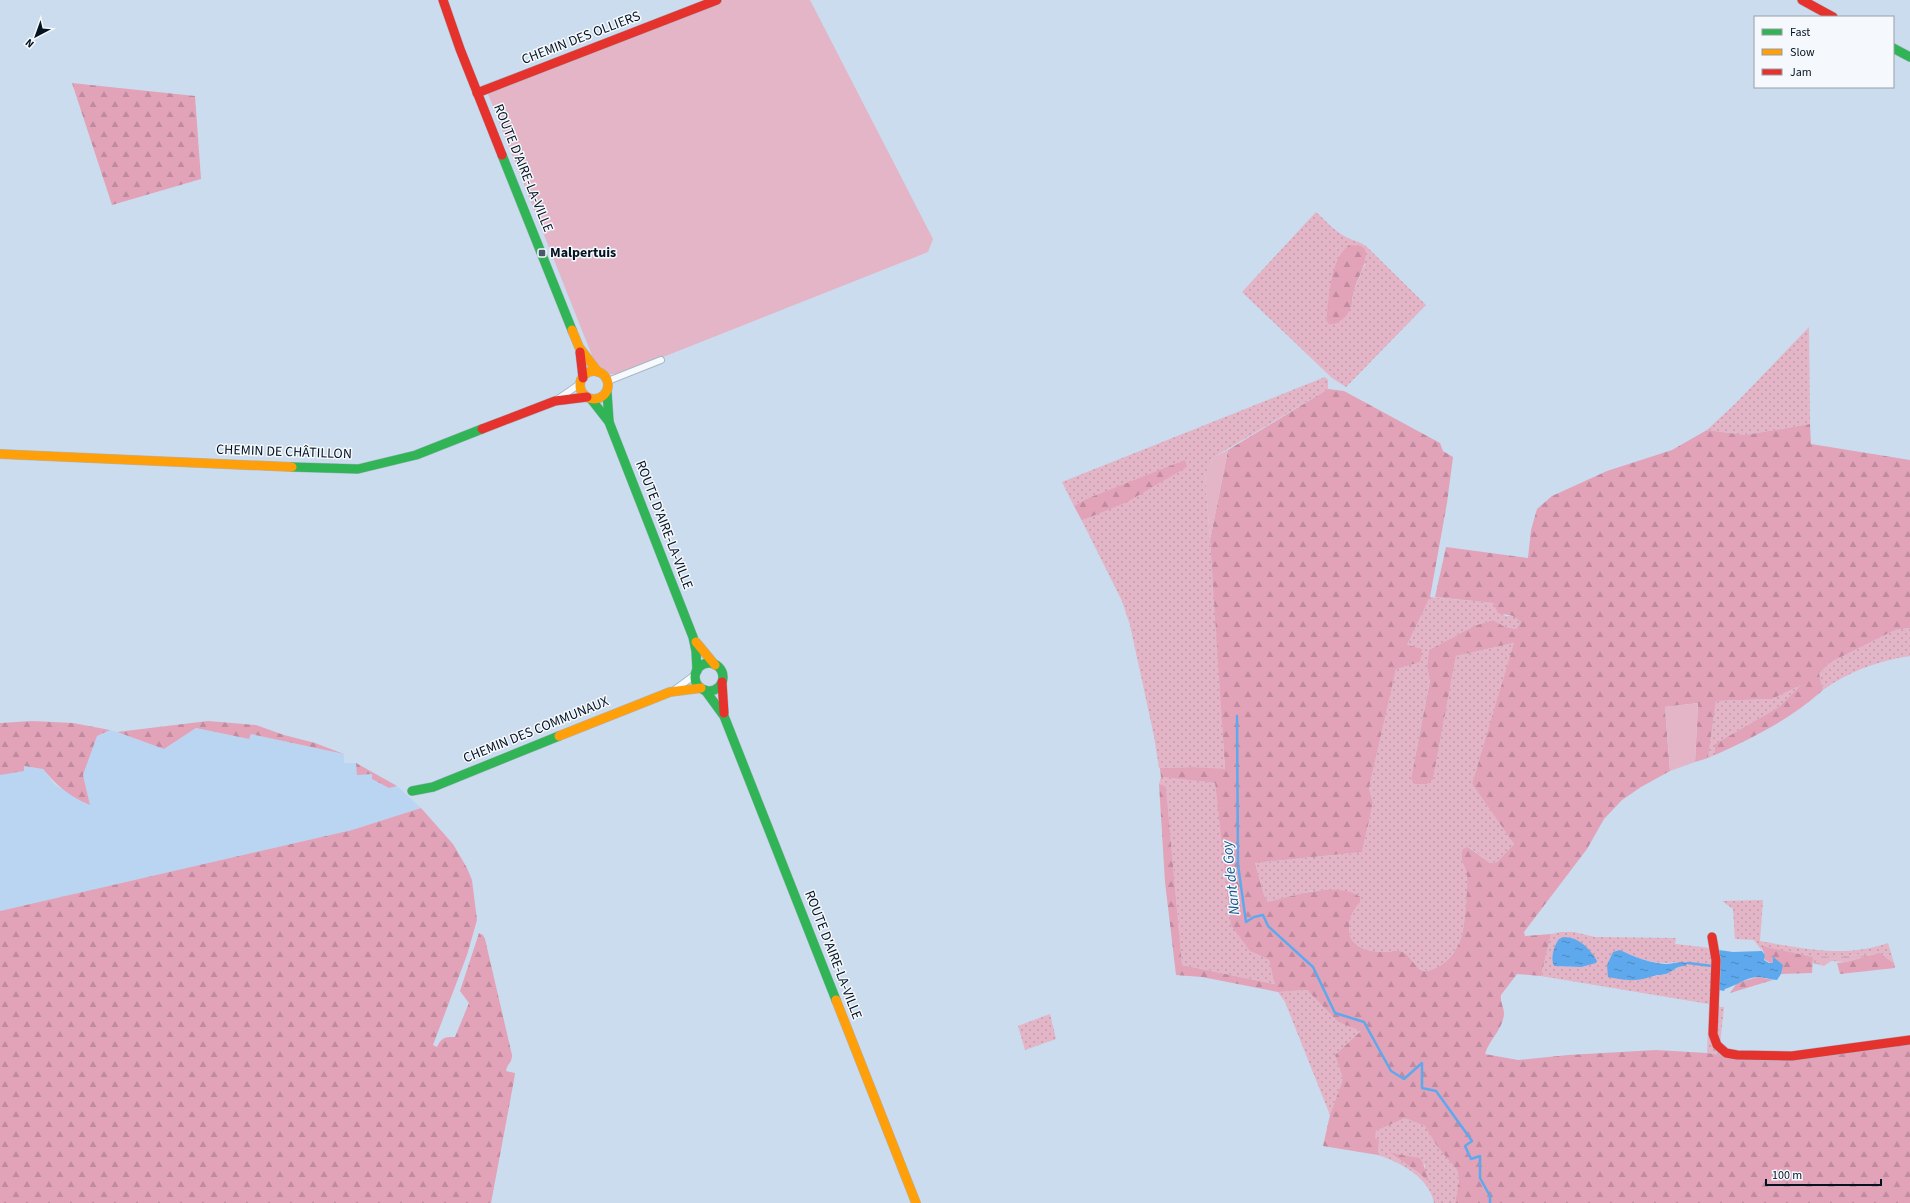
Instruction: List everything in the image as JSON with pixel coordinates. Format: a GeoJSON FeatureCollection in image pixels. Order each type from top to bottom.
{"type":"FeatureCollection","features":[{"type":"Feature","properties":{"kind":"main road","name":"ROUTE D'AIRE-LA-VILLE"},"geometry":{"type":"LineString","coordinates":[[443,0],[460,49],[579,347],[598,372]]}},
{"type":"Feature","properties":{"kind":"main road","name":"CHEMIN DES OLLIERS"},"geometry":{"type":"LineString","coordinates":[[478,93],[717,0]]}},
{"type":"Feature","properties":{"kind":"main road"},"geometry":{"type":"LineString","coordinates":[[1802,0],[1831,16]]}},
{"type":"Feature","properties":{"kind":"main road"},"geometry":{"type":"LineString","coordinates":[[1894,49],[1910,57]]}},
{"type":"Feature","properties":{"kind":"main road","name":"ROUTE D'AIRE-LA-VILLE"},"geometry":{"type":"LineString","coordinates":[[579,347],[582,381]]}},
{"type":"Feature","properties":{"kind":"main road"},"geometry":{"type":"LineString","coordinates":[[598,372],[608,381],[607,392],[598,399],[589,398],[582,390],[582,381],[589,373],[598,372]]}},
{"type":"Feature","properties":{"kind":"main road","name":"ROUTE D'AIRE-LA-VILLE"},"geometry":{"type":"LineString","coordinates":[[607,392],[609,422],[693,637],[696,651],[696,672]]}},
{"type":"Feature","properties":{"kind":"main road","name":"ROUTE D'AIRE-LA-VILLE"},"geometry":{"type":"LineString","coordinates":[[589,398],[609,422]]}},
{"type":"Feature","properties":{"kind":"main road","name":"CHEMIN DE CHÂTILLON"},"geometry":{"type":"LineString","coordinates":[[0,454],[319,469],[358,469],[416,455],[555,401],[589,398]]}},
{"type":"Feature","properties":{"kind":"main road","name":"ROUTE D'AIRE-LA-VILLE"},"geometry":{"type":"LineString","coordinates":[[693,637],[715,665]]}},
{"type":"Feature","properties":{"kind":"main road"},"geometry":{"type":"LineString","coordinates":[[705,664],[715,665],[722,672],[722,682],[715,690],[703,689],[697,683],[696,672],[705,664]]}},
{"type":"Feature","properties":{"kind":"main road","name":"ROUTE D'AIRE-LA-VILLE"},"geometry":{"type":"LineString","coordinates":[[722,682],[724,716]]}},
{"type":"Feature","properties":{"kind":"main road","name":"ROUTE D'AIRE-LA-VILLE"},"geometry":{"type":"LineString","coordinates":[[703,689],[724,716],[916,1203]]}},
{"type":"Feature","properties":{"kind":"main road","name":"CHEMIN DES COMMUNAUX"},"geometry":{"type":"LineString","coordinates":[[412,791],[433,787],[670,692],[703,689]]}},
{"type":"Feature","properties":{"kind":"main road"},"geometry":{"type":"LineString","coordinates":[[1712,937],[1716,960],[1713,1034],[1717,1045],[1726,1053],[1737,1055],[1792,1056],[1910,1040]]}},
{"type":"Feature","properties":{"kind":"street"},"geometry":{"type":"LineString","coordinates":[[608,381],[661,360]]}},
{"type":"Feature","properties":{"kind":"street","name":"CHEMIN DE CHÂTILLON"},"geometry":{"type":"LineString","coordinates":[[555,401],[582,381]]}},
{"type":"Feature","properties":{"kind":"street","name":"CHEMIN DES COMMUNAUX"},"geometry":{"type":"LineString","coordinates":[[670,692],[696,672]]}},
{"type":"Feature","properties":{"kind":"shaded area"},"geometry":{"type":"Polygon","coordinates":[[[196,728],[249,739],[250,734],[344,754],[344,763],[356,763],[397,786],[421,808],[352,830],[0,911],[0,775],[24,766],[43,769],[54,784],[90,805],[83,775],[97,736],[110,730],[164,749],[196,728]]]}},
{"type":"Feature","properties":{"kind":"green space"},"geometry":{"type":"Polygon","coordinates":[[[724,0],[810,0],[933,239],[928,252],[620,374],[610,374],[595,363],[488,94],[495,88],[724,0]]]}},
{"type":"Feature","properties":{"kind":"green space"},"geometry":{"type":"Polygon","coordinates":[[[72,83],[195,96],[201,179],[112,205],[72,83]]]}},
{"type":"Feature","properties":{"kind":"green space"},"geometry":{"type":"Polygon","coordinates":[[[1316,212],[1330,226],[1342,235],[1362,243],[1367,247],[1426,305],[1346,387],[1332,378],[1242,292],[1316,212]],[[1338,260],[1334,272],[1326,320],[1353,300],[1353,292],[1365,264],[1338,260]]]}},
{"type":"Feature","properties":{"kind":"green space"},"geometry":{"type":"Polygon","coordinates":[[[1349,245],[1361,246],[1365,249],[1366,254],[1364,265],[1354,290],[1349,312],[1339,322],[1329,324],[1326,320],[1334,270],[1342,252],[1349,245]]]}},
{"type":"Feature","properties":{"kind":"green space"},"geometry":{"type":"Polygon","coordinates":[[[1809,327],[1810,424],[1745,435],[1707,430],[1736,403],[1809,327]]]}},
{"type":"Feature","properties":{"kind":"green space"},"geometry":{"type":"Polygon","coordinates":[[[1325,377],[1328,380],[1328,389],[1214,457],[1205,474],[1225,770],[1193,767],[1159,768],[1154,736],[1130,625],[1122,601],[1082,521],[1186,461],[1086,499],[1074,506],[1062,482],[1325,377]]]}},
{"type":"Feature","properties":{"kind":"green space"},"geometry":{"type":"Polygon","coordinates":[[[1328,389],[1344,391],[1440,443],[1443,451],[1453,457],[1447,503],[1430,597],[1407,645],[1422,649],[1420,662],[1396,669],[1369,788],[1373,803],[1362,852],[1255,863],[1264,895],[1268,902],[1315,891],[1328,890],[1351,892],[1360,897],[1360,902],[1353,911],[1350,921],[1349,929],[1352,940],[1361,947],[1372,951],[1403,952],[1418,968],[1426,971],[1436,968],[1446,962],[1450,958],[1461,938],[1465,917],[1467,888],[1467,875],[1461,856],[1463,849],[1468,847],[1490,863],[1497,862],[1514,844],[1472,784],[1514,643],[1456,656],[1433,779],[1427,784],[1415,784],[1411,779],[1430,680],[1427,667],[1429,650],[1474,626],[1493,620],[1505,627],[1516,629],[1521,622],[1513,616],[1498,613],[1493,603],[1435,597],[1446,547],[1528,558],[1531,530],[1537,509],[1552,496],[1607,471],[1672,450],[1707,430],[1745,435],[1810,424],[1811,444],[1910,460],[1910,628],[1895,630],[1831,662],[1819,673],[1823,690],[1810,701],[1772,727],[1715,755],[1715,744],[1779,707],[1801,685],[1772,699],[1716,701],[1708,758],[1695,762],[1698,703],[1665,707],[1670,771],[1641,787],[1622,800],[1604,819],[1587,849],[1524,932],[1525,936],[1551,934],[1541,976],[1517,974],[1501,995],[1504,1011],[1503,1019],[1499,1030],[1485,1054],[1518,1060],[1568,1055],[1656,1050],[1707,1053],[1734,1057],[1910,1043],[1910,1203],[1455,1203],[1459,1180],[1457,1170],[1437,1146],[1425,1126],[1405,1118],[1376,1131],[1375,1138],[1379,1140],[1378,1155],[1323,1146],[1330,1115],[1343,1079],[1335,1055],[1361,1031],[1338,1022],[1307,990],[1278,992],[1202,977],[1176,975],[1165,882],[1159,784],[1166,787],[1182,965],[1275,984],[1269,960],[1250,951],[1231,925],[1215,783],[1161,777],[1160,768],[1193,767],[1225,769],[1210,540],[1228,450],[1328,389]]]}},
{"type":"Feature","properties":{"kind":"green space"},"geometry":{"type":"Polygon","coordinates":[[[1228,450],[1210,540],[1205,474],[1214,457],[1228,450]]]}},
{"type":"Feature","properties":{"kind":"green space"},"geometry":{"type":"Polygon","coordinates":[[[1185,460],[1187,467],[1127,502],[1082,521],[1074,506],[1086,499],[1185,460]]]}},
{"type":"Feature","properties":{"kind":"green space"},"geometry":{"type":"Polygon","coordinates":[[[1430,597],[1494,603],[1505,616],[1513,616],[1521,622],[1516,629],[1505,627],[1493,620],[1474,626],[1429,650],[1427,667],[1430,679],[1411,779],[1433,779],[1456,656],[1515,643],[1472,784],[1514,844],[1497,862],[1490,863],[1469,847],[1461,854],[1466,871],[1467,888],[1464,925],[1461,938],[1451,956],[1441,966],[1429,971],[1417,967],[1406,954],[1401,951],[1385,952],[1368,950],[1353,942],[1350,937],[1349,923],[1353,912],[1360,901],[1337,890],[1312,891],[1268,902],[1264,895],[1255,863],[1362,852],[1373,803],[1369,788],[1396,668],[1420,662],[1407,645],[1430,597]]]}},
{"type":"Feature","properties":{"kind":"green space"},"geometry":{"type":"Polygon","coordinates":[[[1910,628],[1910,656],[1864,668],[1843,677],[1823,690],[1819,673],[1831,662],[1895,630],[1910,628]]]}},
{"type":"Feature","properties":{"kind":"green space"},"geometry":{"type":"Polygon","coordinates":[[[1802,684],[1779,707],[1715,744],[1715,755],[1708,758],[1716,701],[1772,699],[1802,684]]]}},
{"type":"Feature","properties":{"kind":"green space"},"geometry":{"type":"Polygon","coordinates":[[[1698,703],[1695,762],[1670,771],[1665,707],[1698,703]]]}},
{"type":"Feature","properties":{"kind":"green space"},"geometry":{"type":"Polygon","coordinates":[[[32,721],[73,723],[110,730],[97,736],[83,775],[90,805],[64,790],[43,769],[24,766],[24,771],[0,775],[0,723],[32,721]]]}},
{"type":"Feature","properties":{"kind":"green space"},"geometry":{"type":"Polygon","coordinates":[[[208,721],[256,725],[284,735],[315,743],[344,754],[251,734],[249,739],[196,728],[164,749],[117,732],[208,721]]]}},
{"type":"Feature","properties":{"kind":"green space"},"geometry":{"type":"Polygon","coordinates":[[[356,763],[397,786],[389,788],[372,779],[372,774],[357,775],[356,763]]]}},
{"type":"Feature","properties":{"kind":"green space"},"geometry":{"type":"Polygon","coordinates":[[[1161,777],[1215,783],[1222,841],[1250,951],[1269,960],[1276,984],[1182,965],[1166,788],[1159,784],[1161,777]]]}},
{"type":"Feature","properties":{"kind":"green space"},"geometry":{"type":"Polygon","coordinates":[[[421,808],[453,844],[467,868],[472,880],[477,920],[467,955],[433,1045],[437,1047],[444,1038],[455,1037],[469,1003],[460,991],[479,933],[483,935],[485,939],[512,1055],[506,1071],[515,1073],[491,1203],[0,1203],[0,911],[352,830],[421,808]]]}},
{"type":"Feature","properties":{"kind":"green space"},"geometry":{"type":"Polygon","coordinates":[[[1763,900],[1760,941],[1824,951],[1872,948],[1888,943],[1894,963],[1884,956],[1873,953],[1836,957],[1813,957],[1761,947],[1762,951],[1754,940],[1735,939],[1733,909],[1722,901],[1763,900]]]}},
{"type":"Feature","properties":{"kind":"green space"},"geometry":{"type":"Polygon","coordinates":[[[1574,932],[1595,937],[1676,938],[1675,944],[1711,948],[1717,1002],[1720,1007],[1724,1007],[1720,1044],[1734,1057],[1707,1053],[1709,1004],[1541,976],[1551,934],[1574,932]],[[1564,937],[1560,940],[1556,947],[1554,954],[1554,966],[1581,967],[1572,938],[1564,937]],[[1620,950],[1653,977],[1664,975],[1681,966],[1676,962],[1662,963],[1647,960],[1620,950]]]}},
{"type":"Feature","properties":{"kind":"green space"},"geometry":{"type":"Polygon","coordinates":[[[1761,946],[1813,957],[1812,973],[1781,974],[1781,968],[1773,958],[1772,964],[1764,959],[1765,955],[1761,946]]]}},
{"type":"Feature","properties":{"kind":"green space"},"geometry":{"type":"Polygon","coordinates":[[[1879,953],[1894,963],[1895,968],[1840,974],[1837,963],[1879,953]]]}},
{"type":"Feature","properties":{"kind":"green space"},"geometry":{"type":"Polygon","coordinates":[[[1879,953],[1846,962],[1831,961],[1824,966],[1813,963],[1813,957],[1816,956],[1836,957],[1879,953]]]}},
{"type":"Feature","properties":{"kind":"green space"},"geometry":{"type":"Polygon","coordinates":[[[1758,977],[1773,980],[1730,993],[1737,983],[1758,977]]]}},
{"type":"Feature","properties":{"kind":"green space"},"geometry":{"type":"Polygon","coordinates":[[[1307,990],[1338,1022],[1362,1031],[1335,1055],[1343,1079],[1330,1115],[1285,1002],[1278,992],[1307,990]]]}},
{"type":"Feature","properties":{"kind":"green space"},"geometry":{"type":"Polygon","coordinates":[[[1050,1014],[1056,1039],[1025,1050],[1018,1026],[1050,1014]]]}},
{"type":"Feature","properties":{"kind":"green space"},"geometry":{"type":"Polygon","coordinates":[[[1405,1118],[1426,1126],[1437,1146],[1457,1170],[1459,1180],[1455,1203],[1434,1203],[1427,1186],[1413,1172],[1387,1158],[1378,1155],[1379,1140],[1374,1138],[1376,1131],[1405,1118]],[[1391,1154],[1419,1173],[1429,1182],[1425,1173],[1425,1165],[1391,1154]]]}},
{"type":"Feature","properties":{"kind":"green space"},"geometry":{"type":"Polygon","coordinates":[[[1390,1153],[1420,1158],[1430,1183],[1419,1173],[1390,1153]]]}},
{"type":"Feature","properties":{"kind":"water"},"geometry":{"type":"Polygon","coordinates":[[[1564,937],[1574,939],[1584,944],[1597,961],[1596,963],[1581,967],[1554,966],[1552,959],[1554,949],[1559,939],[1564,937]]]}},
{"type":"Feature","properties":{"kind":"water"},"geometry":{"type":"Polygon","coordinates":[[[1620,950],[1648,961],[1666,964],[1679,962],[1688,963],[1685,966],[1678,967],[1666,974],[1638,980],[1608,977],[1607,965],[1613,952],[1620,950]]]}},
{"type":"Feature","properties":{"kind":"water"},"geometry":{"type":"Polygon","coordinates":[[[1719,950],[1733,952],[1762,951],[1765,955],[1764,960],[1769,963],[1773,963],[1773,958],[1771,955],[1783,965],[1781,974],[1777,980],[1754,977],[1725,989],[1724,991],[1719,990],[1719,950]]]}},
{"type":"Feature","properties":{"kind":"waterway","name":"Nant de Goy"},"geometry":{"type":"LineString","coordinates":[[1237,716],[1238,865],[1246,922],[1254,917],[1263,915],[1268,926],[1313,967],[1335,1013],[1364,1022],[1391,1071],[1404,1079],[1422,1063],[1422,1088],[1436,1091],[1472,1141],[1465,1146],[1471,1159],[1480,1156],[1480,1178],[1490,1196],[1490,1203]]}},
{"type":"Feature","properties":{"kind":"waterway"},"geometry":{"type":"LineString","coordinates":[[1688,963],[1712,966]]}},
{"type":"Feature","properties":{"kind":"traffic: fast"},"geometry":{"type":"LineString","coordinates":[[1894,49],[1910,57]]}},
{"type":"Feature","properties":{"kind":"traffic: fast"},"geometry":{"type":"LineString","coordinates":[[502,155],[572,330]]}},
{"type":"Feature","properties":{"kind":"traffic: fast"},"geometry":{"type":"LineString","coordinates":[[607,392],[609,421]]}},
{"type":"Feature","properties":{"kind":"traffic: fast"},"geometry":{"type":"LineString","coordinates":[[591,399],[609,422],[693,637],[696,651],[697,671]]}},
{"type":"Feature","properties":{"kind":"traffic: fast"},"geometry":{"type":"LineString","coordinates":[[292,467],[358,469],[416,455],[482,429]]}},
{"type":"Feature","properties":{"kind":"traffic: fast"},"geometry":{"type":"LineString","coordinates":[[709,663],[719,667],[723,677],[719,687],[709,691],[699,687],[695,677],[699,667],[709,663]]}},
{"type":"Feature","properties":{"kind":"traffic: fast"},"geometry":{"type":"LineString","coordinates":[[705,690],[724,716],[836,1000]]}},
{"type":"Feature","properties":{"kind":"traffic: fast"},"geometry":{"type":"LineString","coordinates":[[412,791],[433,787],[559,736]]}},
{"type":"Feature","properties":{"kind":"traffic: slow"},"geometry":{"type":"LineString","coordinates":[[572,330],[579,347],[598,372]]}},
{"type":"Feature","properties":{"kind":"traffic: slow"},"geometry":{"type":"LineString","coordinates":[[594,371],[604,375],[608,385],[604,395],[594,399],[584,395],[580,385],[584,375],[594,371]]}},
{"type":"Feature","properties":{"kind":"traffic: slow"},"geometry":{"type":"LineString","coordinates":[[0,454],[292,467]]}},
{"type":"Feature","properties":{"kind":"traffic: slow"},"geometry":{"type":"LineString","coordinates":[[696,642],[715,665]]}},
{"type":"Feature","properties":{"kind":"traffic: slow"},"geometry":{"type":"LineString","coordinates":[[559,736],[670,692],[701,688]]}},
{"type":"Feature","properties":{"kind":"traffic: slow"},"geometry":{"type":"LineString","coordinates":[[836,1000],[916,1203]]}},
{"type":"Feature","properties":{"kind":"traffic: jam"},"geometry":{"type":"LineString","coordinates":[[443,0],[460,49],[502,155]]}},
{"type":"Feature","properties":{"kind":"traffic: jam"},"geometry":{"type":"LineString","coordinates":[[477,93],[717,0]]}},
{"type":"Feature","properties":{"kind":"traffic: jam"},"geometry":{"type":"LineString","coordinates":[[1802,0],[1831,16]]}},
{"type":"Feature","properties":{"kind":"traffic: jam"},"geometry":{"type":"LineString","coordinates":[[580,352],[583,378]]}},
{"type":"Feature","properties":{"kind":"traffic: jam"},"geometry":{"type":"LineString","coordinates":[[482,429],[555,401],[587,397]]}},
{"type":"Feature","properties":{"kind":"traffic: jam"},"geometry":{"type":"LineString","coordinates":[[722,682],[724,713]]}},
{"type":"Feature","properties":{"kind":"traffic: jam"},"geometry":{"type":"LineString","coordinates":[[1712,937],[1716,960],[1713,1034],[1717,1045],[1726,1053],[1737,1055],[1792,1056],[1910,1040]]}},
{"type":"Feature","properties":{"kind":"place","name":"Malpertuis"},"geometry":{"type":"Point","coordinates":[542,253]}}]}
